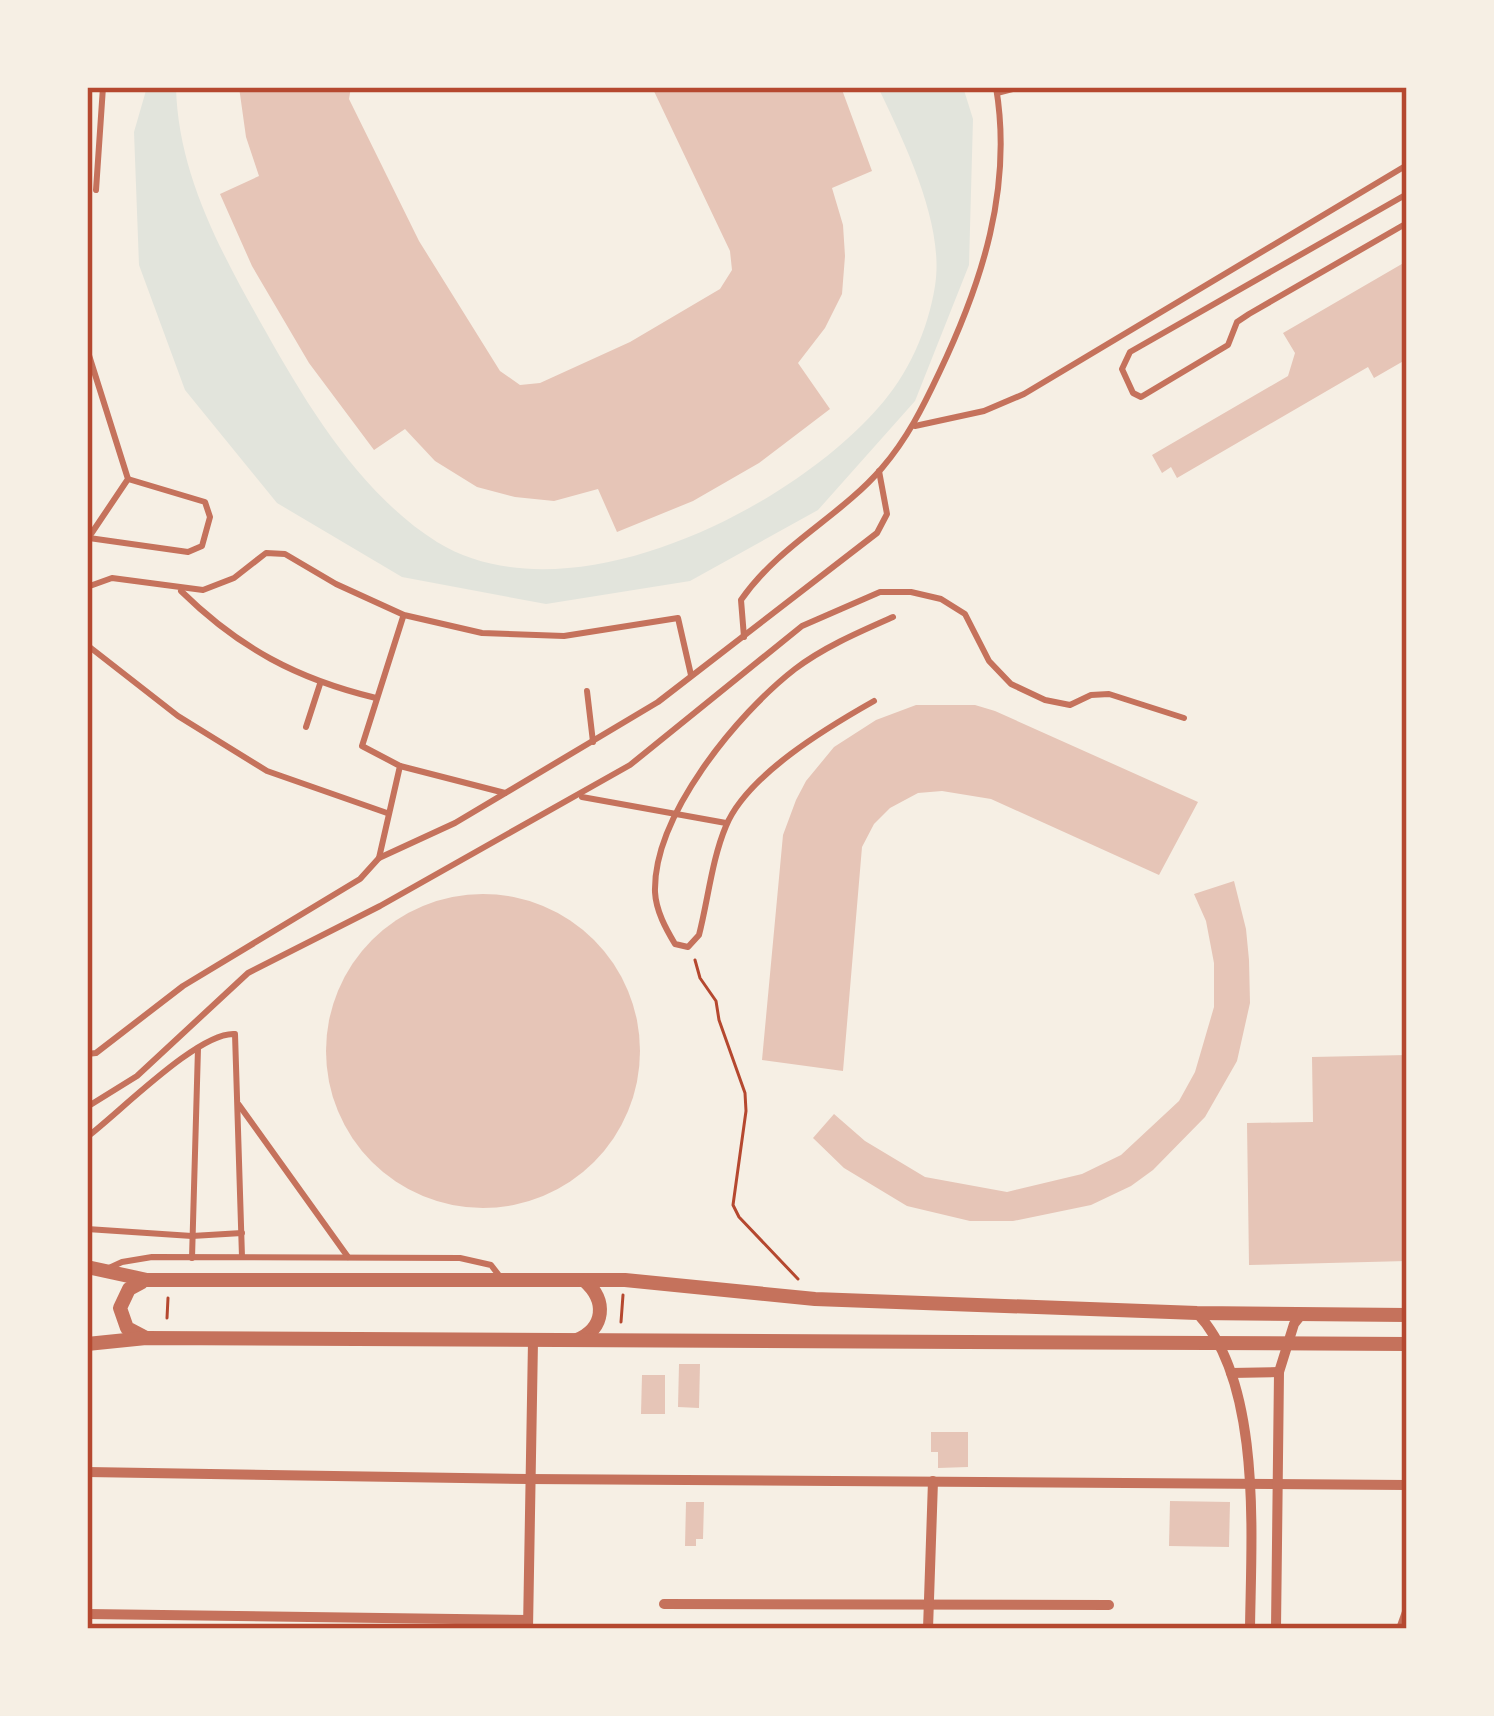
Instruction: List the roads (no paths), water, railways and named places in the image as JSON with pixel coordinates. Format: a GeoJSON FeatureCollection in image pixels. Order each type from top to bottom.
{"type":"FeatureCollection","features":[{"type":"Feature","properties":{"kind":"street"},"geometry":{"type":"LineString","coordinates":[[94,1270],[147,1280],[625,1280],[815,1299],[1198,1313],[1407,1315]]}},
{"type":"Feature","properties":{"kind":"street"},"geometry":{"type":"LineString","coordinates":[[146,1338],[128,1328],[120,1308],[128,1289],[147,1280]]}},
{"type":"Feature","properties":{"kind":"street"},"geometry":{"type":"LineString","coordinates":[[572,1342],[595,1328],[601,1316],[595,1290],[585,1281]]}},
{"type":"Feature","properties":{"kind":"street"},"geometry":{"type":"LineString","coordinates":[[1198,1313],[1232,1373],[1252,1485],[1250,1629]]}},
{"type":"Feature","properties":{"kind":"street"},"geometry":{"type":"LineString","coordinates":[[1276,1629],[1279,1372],[1294,1324],[1302,1314]]}},
{"type":"Feature","properties":{"kind":"street"},"geometry":{"type":"LineString","coordinates":[[87,1344],[146,1338],[1407,1344]]}},
{"type":"Feature","properties":{"kind":"street"},"geometry":{"type":"LineString","coordinates":[[87,1614],[528,1624],[533,1341]]}},
{"type":"Feature","properties":{"kind":"street"},"geometry":{"type":"LineString","coordinates":[[1232,1373],[1279,1372]]}},
{"type":"Feature","properties":{"kind":"street"},"geometry":{"type":"LineString","coordinates":[[87,1472],[528,1480],[1407,1485]]}},
{"type":"Feature","properties":{"kind":"street"},"geometry":{"type":"LineString","coordinates":[[928,1629],[933,1481]]}},
{"type":"Feature","properties":{"kind":"street"},"geometry":{"type":"LineString","coordinates":[[664,1604],[1109,1605]]}},
{"type":"Feature","properties":{"kind":"street"},"geometry":{"type":"LineString","coordinates":[[1401,1629],[1406,1613]]}},
{"type":"Feature","properties":{"kind":"lane"},"geometry":{"type":"LineString","coordinates":[[96,190],[103,87]]}},
{"type":"Feature","properties":{"kind":"lane"},"geometry":{"type":"LineString","coordinates":[[744,637],[741,600],[755,580],[879,471],[914,426],[980,279],[992,236],[1000,150],[996,90],[1021,87]]}},
{"type":"Feature","properties":{"kind":"lane"},"geometry":{"type":"LineString","coordinates":[[914,426],[984,411],[1024,394],[1407,165]]}},
{"type":"Feature","properties":{"kind":"lane"},"geometry":{"type":"LineString","coordinates":[[1407,194],[1130,352],[1122,369],[1133,392],[1141,397],[1228,345],[1238,322],[1249,314],[1407,223]]}},
{"type":"Feature","properties":{"kind":"lane"},"geometry":{"type":"LineString","coordinates":[[87,349],[128,479]]}},
{"type":"Feature","properties":{"kind":"lane"},"geometry":{"type":"LineString","coordinates":[[87,1054],[183,986],[331,899],[360,879],[379,858],[455,823],[658,702],[877,533],[887,514],[879,471]]}},
{"type":"Feature","properties":{"kind":"lane"},"geometry":{"type":"LineString","coordinates":[[128,479],[205,502],[210,511],[202,546],[188,552],[88,539],[128,479]]}},
{"type":"Feature","properties":{"kind":"lane"},"geometry":{"type":"LineString","coordinates":[[87,587],[112,578],[203,590],[235,578],[266,553],[285,554],[335,584],[404,615],[482,633],[564,636],[678,618],[691,676]]}},
{"type":"Feature","properties":{"kind":"lane"},"geometry":{"type":"LineString","coordinates":[[178,588],[209,619],[254,650],[320,684],[376,698]]}},
{"type":"Feature","properties":{"kind":"lane"},"geometry":{"type":"LineString","coordinates":[[87,1107],[137,1076],[248,973],[578,796],[659,745],[802,626],[880,592],[940,599],[965,614],[989,662],[1011,684],[1045,700],[1070,705],[1091,695],[1108,694],[1184,718]]}},
{"type":"Feature","properties":{"kind":"lane"},"geometry":{"type":"LineString","coordinates":[[404,615],[362,746],[400,766],[506,793]]}},
{"type":"Feature","properties":{"kind":"lane"},"geometry":{"type":"LineString","coordinates":[[874,701],[812,739],[758,783],[727,823],[699,934],[688,947],[675,944],[664,926],[655,890],[675,814],[713,756],[773,688],[836,643],[893,617]]}},
{"type":"Feature","properties":{"kind":"lane"},"geometry":{"type":"LineString","coordinates":[[87,645],[178,716],[267,771],[387,813]]}},
{"type":"Feature","properties":{"kind":"lane"},"geometry":{"type":"LineString","coordinates":[[306,727],[320,684]]}},
{"type":"Feature","properties":{"kind":"lane"},"geometry":{"type":"LineString","coordinates":[[587,691],[593,742]]}},
{"type":"Feature","properties":{"kind":"lane"},"geometry":{"type":"LineString","coordinates":[[379,858],[400,766]]}},
{"type":"Feature","properties":{"kind":"lane"},"geometry":{"type":"LineString","coordinates":[[578,796],[727,823]]}},
{"type":"Feature","properties":{"kind":"lane"},"geometry":{"type":"LineString","coordinates":[[87,1137],[198,1048],[224,1034],[235,1034],[242,1257]]}},
{"type":"Feature","properties":{"kind":"lane"},"geometry":{"type":"LineString","coordinates":[[192,1258],[198,1048]]}},
{"type":"Feature","properties":{"kind":"lane"},"geometry":{"type":"LineString","coordinates":[[239,1105],[348,1257]]}},
{"type":"Feature","properties":{"kind":"lane"},"geometry":{"type":"LineString","coordinates":[[87,1229],[193,1236],[242,1233]]}},
{"type":"Feature","properties":{"kind":"lane"},"geometry":{"type":"LineString","coordinates":[[94,1270],[122,1262],[192,1258],[460,1258],[491,1265],[503,1280]]}}]}
